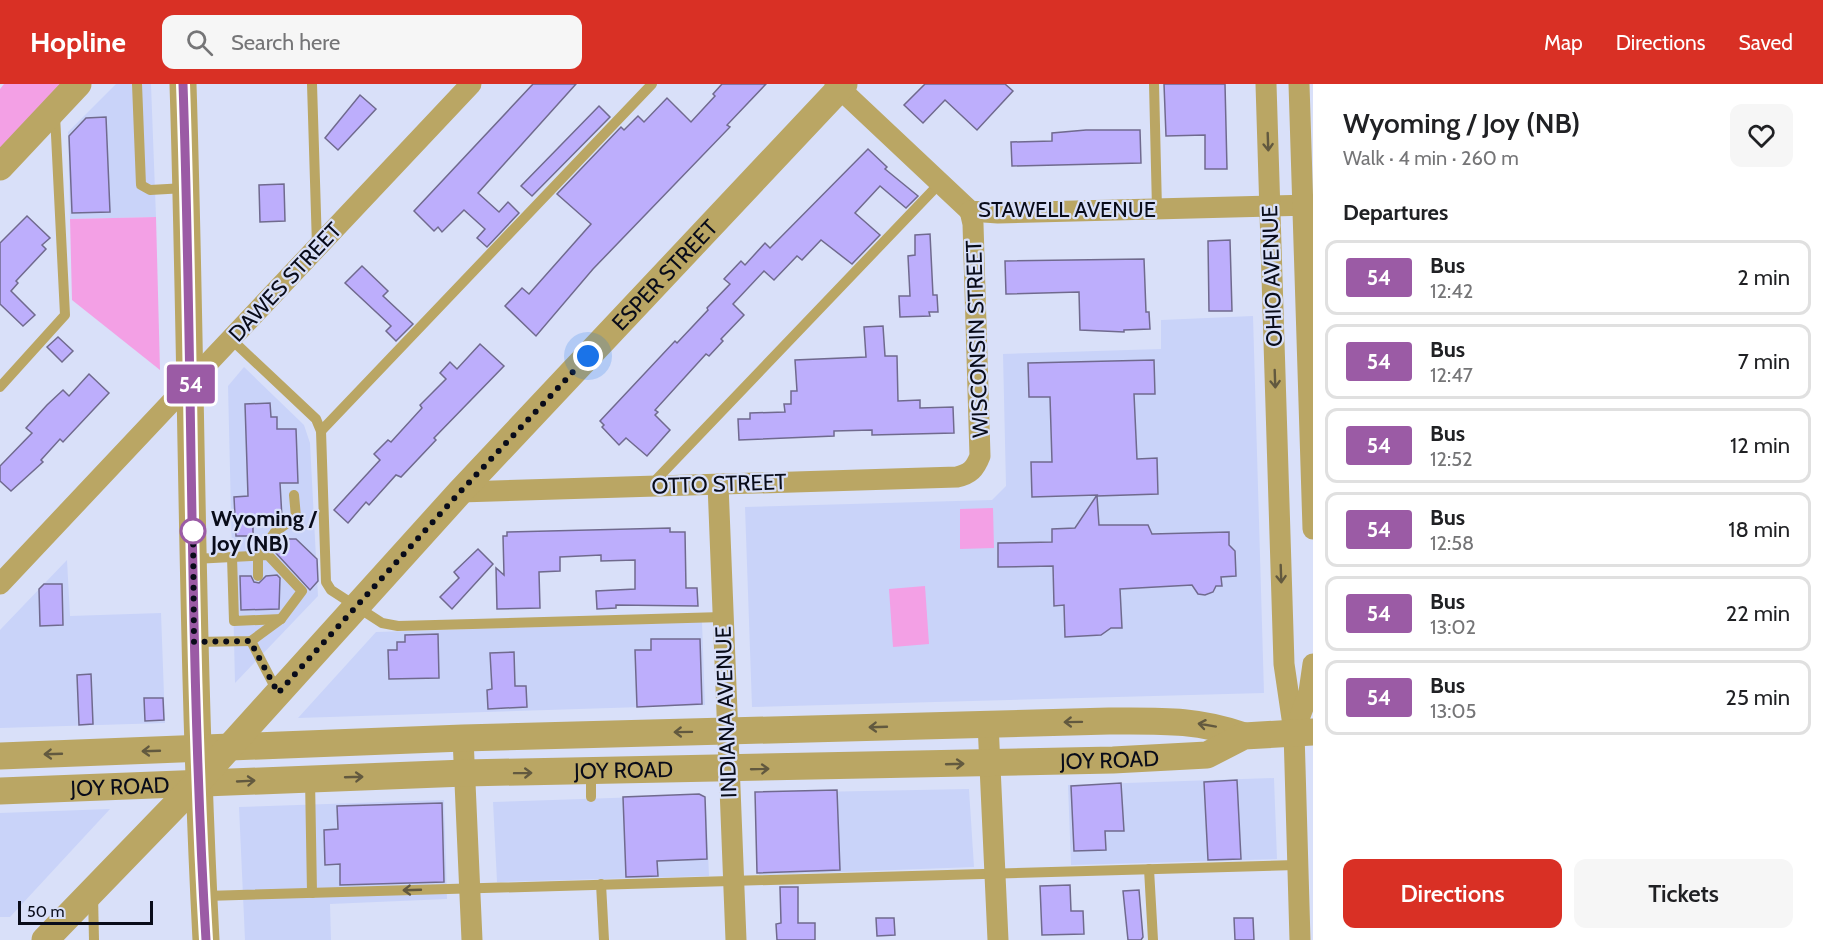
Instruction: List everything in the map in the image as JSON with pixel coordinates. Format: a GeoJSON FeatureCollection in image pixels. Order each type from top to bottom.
{"type":"FeatureCollection","features":[{"type":"Feature","properties":{"kind":"street"},"geometry":{"type":"LineString","coordinates":[[0,167],[78,84]]}},
{"type":"Feature","properties":{"kind":"street"},"geometry":{"type":"LineString","coordinates":[[183,84],[191,381],[196,750],[206,940]]}},
{"type":"Feature","properties":{"kind":"street","name":"DAWES STREET"},"geometry":{"type":"LineString","coordinates":[[0,584],[471,84]]}},
{"type":"Feature","properties":{"kind":"street","name":"OHIO AVENUE"},"geometry":{"type":"LineString","coordinates":[[1266,84],[1284,664],[1304,732]]}},
{"type":"Feature","properties":{"kind":"street","name":"OHIO AVENUE"},"geometry":{"type":"LineString","coordinates":[[1299,84],[1308,205],[1313,529]]}},
{"type":"Feature","properties":{"kind":"street","name":"STAWELL AVENUE"},"geometry":{"type":"LineString","coordinates":[[840,85],[970,211],[998,213],[1308,205]]}},
{"type":"Feature","properties":{"kind":"street","name":"ESPER STREET"},"geometry":{"type":"LineString","coordinates":[[45,940],[197,783],[460,492],[840,85]]}},
{"type":"Feature","properties":{"kind":"street","name":"WISCONSIN STREET"},"geometry":{"type":"LineString","coordinates":[[970,211],[974,224],[980,456],[976,467]]}},
{"type":"Feature","properties":{"kind":"street","name":"OTTO STREET"},"geometry":{"type":"LineString","coordinates":[[460,492],[957,477],[968,474],[976,467]]}},
{"type":"Feature","properties":{"kind":"street"},"geometry":{"type":"LineString","coordinates":[[1278,469],[1312,467]]}},
{"type":"Feature","properties":{"kind":"street","name":"INDIANA AVENUE"},"geometry":{"type":"LineString","coordinates":[[718,484],[736,940]]}},
{"type":"Feature","properties":{"kind":"street","name":"OHIO AVENUE"},"geometry":{"type":"LineString","coordinates":[[1300,940],[1304,732],[1313,664]]}},
{"type":"Feature","properties":{"kind":"street","name":"JOY ROAD"},"geometry":{"type":"LineString","coordinates":[[0,756],[463,738],[988,723],[1169,721],[1213,725],[1244,736],[1304,732]]}},
{"type":"Feature","properties":{"kind":"street"},"geometry":{"type":"LineString","coordinates":[[988,723],[998,940]]}},
{"type":"Feature","properties":{"kind":"street","name":"JOY ROAD"},"geometry":{"type":"LineString","coordinates":[[0,791],[465,773],[591,785],[728,770],[1207,755],[1244,736]]}},
{"type":"Feature","properties":{"kind":"street"},"geometry":{"type":"LineString","coordinates":[[463,738],[472,940]]}},
{"type":"Feature","properties":{"kind":"street"},"geometry":{"type":"LineString","coordinates":[[294,745],[303,779]]}},
{"type":"Feature","properties":{"kind":"street"},"geometry":{"type":"LineString","coordinates":[[106,752],[107,787]]}},
{"type":"Feature","properties":{"kind":"lane"},"geometry":{"type":"LineString","coordinates":[[137,84],[141,185],[150,190],[186,188]]}},
{"type":"Feature","properties":{"kind":"lane"},"geometry":{"type":"LineString","coordinates":[[312,84],[318,247]]}},
{"type":"Feature","properties":{"kind":"lane"},"geometry":{"type":"LineString","coordinates":[[321,431],[652,84]]}},
{"type":"Feature","properties":{"kind":"lane"},"geometry":{"type":"LineString","coordinates":[[1154,84],[1157,209]]}},
{"type":"Feature","properties":{"kind":"lane"},"geometry":{"type":"LineString","coordinates":[[0,387],[65,315],[55,109]]}},
{"type":"Feature","properties":{"kind":"lane"},"geometry":{"type":"LineString","coordinates":[[650,486],[940,183]]}},
{"type":"Feature","properties":{"kind":"lane"},"geometry":{"type":"LineString","coordinates":[[231,339],[316,419],[321,431],[326,582],[331,590],[382,623],[398,626],[723,617]]}},
{"type":"Feature","properties":{"kind":"lane"},"geometry":{"type":"LineString","coordinates":[[258,576],[258,556],[275,532],[296,517],[294,495]]}},
{"type":"Feature","properties":{"kind":"lane"},"geometry":{"type":"LineString","coordinates":[[194,559],[268,555],[302,591],[281,619],[250,641],[194,642]]}},
{"type":"Feature","properties":{"kind":"lane"},"geometry":{"type":"LineString","coordinates":[[232,557],[234,621],[260,615],[281,619]]}},
{"type":"Feature","properties":{"kind":"lane"},"geometry":{"type":"LineString","coordinates":[[250,641],[278,693]]}},
{"type":"Feature","properties":{"kind":"lane"},"geometry":{"type":"LineString","coordinates":[[303,779],[312,892]]}},
{"type":"Feature","properties":{"kind":"lane"},"geometry":{"type":"LineString","coordinates":[[203,896],[594,882],[1149,869],[1301,852]]}},
{"type":"Feature","properties":{"kind":"lane"},"geometry":{"type":"LineString","coordinates":[[1149,869],[1153,940]]}},
{"type":"Feature","properties":{"kind":"lane"},"geometry":{"type":"LineString","coordinates":[[594,882],[604,940]]}},
{"type":"Feature","properties":{"kind":"lane"},"geometry":{"type":"LineString","coordinates":[[92,891],[94,940]]}},
{"type":"Feature","properties":{"kind":"shaded area"},"geometry":{"type":"Polygon","coordinates":[[[4,84],[60,84],[0,148],[0,89],[4,84]]]}},
{"type":"Feature","properties":{"kind":"shaded area"},"geometry":{"type":"Polygon","coordinates":[[[116,84],[151,84],[156,217],[70,219],[68,132],[116,84]]]}},
{"type":"Feature","properties":{"kind":"shaded area"},"geometry":{"type":"Polygon","coordinates":[[[156,217],[160,370],[72,300],[70,219],[156,217]]]}},
{"type":"Feature","properties":{"kind":"shaded area"},"geometry":{"type":"Polygon","coordinates":[[[1253,316],[1264,693],[752,707],[745,507],[992,500],[1006,486],[1003,354],[1161,349],[1161,320],[1253,316]]]}},
{"type":"Feature","properties":{"kind":"shaded area"},"geometry":{"type":"Polygon","coordinates":[[[244,367],[304,425],[310,443],[318,596],[235,683],[228,386],[244,367]]]}},
{"type":"Feature","properties":{"kind":"shaded area"},"geometry":{"type":"Polygon","coordinates":[[[993,508],[994,548],[960,549],[960,509],[993,508]]]}},
{"type":"Feature","properties":{"kind":"shaded area"},"geometry":{"type":"Polygon","coordinates":[[[67,560],[70,616],[161,613],[165,723],[0,728],[0,630],[67,560]]]}},
{"type":"Feature","properties":{"kind":"shaded area"},"geometry":{"type":"Polygon","coordinates":[[[925,586],[929,644],[893,647],[889,589],[925,586]]]}},
{"type":"Feature","properties":{"kind":"shaded area"},"geometry":{"type":"Polygon","coordinates":[[[702,622],[705,705],[298,718],[376,632],[702,622]]]}},
{"type":"Feature","properties":{"kind":"shaded area"},"geometry":{"type":"Polygon","coordinates":[[[1274,778],[1277,859],[1071,865],[1068,785],[1274,778]]]}},
{"type":"Feature","properties":{"kind":"shaded area"},"geometry":{"type":"Polygon","coordinates":[[[969,789],[974,867],[759,875],[756,793],[969,789]]]}},
{"type":"Feature","properties":{"kind":"shaded area"},"geometry":{"type":"Polygon","coordinates":[[[700,795],[706,801],[709,876],[497,882],[493,802],[700,795]]]}},
{"type":"Feature","properties":{"kind":"shaded area"},"geometry":{"type":"Polygon","coordinates":[[[444,800],[447,899],[330,904],[331,940],[245,940],[239,807],[444,800]]]}},
{"type":"Feature","properties":{"kind":"shaded area"},"geometry":{"type":"Polygon","coordinates":[[[110,809],[10,917],[0,917],[0,813],[110,809]]]}},
{"type":"Feature","properties":{"kind":"building"},"geometry":{"type":"Polygon","coordinates":[[[533,84],[576,84],[478,193],[499,212],[508,202],[519,213],[487,247],[477,238],[485,229],[464,210],[442,232],[438,227],[434,231],[414,211],[533,84]]]}},
{"type":"Feature","properties":{"kind":"building"},"geometry":{"type":"Polygon","coordinates":[[[722,84],[766,84],[727,125],[730,127],[593,269],[536,336],[505,306],[522,288],[529,294],[591,224],[557,194],[621,127],[624,130],[638,116],[644,122],[667,98],[691,122],[715,96],[713,94],[722,84]]]}},
{"type":"Feature","properties":{"kind":"building"},"geometry":{"type":"Polygon","coordinates":[[[925,84],[1005,84],[1013,91],[977,130],[945,100],[923,123],[904,105],[925,84]]]}},
{"type":"Feature","properties":{"kind":"building"},"geometry":{"type":"Polygon","coordinates":[[[1164,84],[1225,84],[1227,169],[1205,169],[1205,135],[1166,136],[1164,84]]]}},
{"type":"Feature","properties":{"kind":"building"},"geometry":{"type":"Polygon","coordinates":[[[360,95],[376,109],[338,150],[325,138],[360,95]]]}},
{"type":"Feature","properties":{"kind":"building"},"geometry":{"type":"Polygon","coordinates":[[[599,106],[610,117],[532,196],[521,186],[599,106]]]}},
{"type":"Feature","properties":{"kind":"building"},"geometry":{"type":"Polygon","coordinates":[[[106,117],[110,212],[72,213],[69,136],[86,118],[106,117]]]}},
{"type":"Feature","properties":{"kind":"building"},"geometry":{"type":"Polygon","coordinates":[[[1086,130],[1140,130],[1141,163],[1012,166],[1011,142],[1052,141],[1052,133],[1086,130]]]}},
{"type":"Feature","properties":{"kind":"building"},"geometry":{"type":"Polygon","coordinates":[[[868,149],[887,167],[885,169],[918,196],[906,208],[880,186],[855,213],[880,235],[852,264],[821,240],[802,260],[797,256],[774,280],[764,271],[733,304],[744,315],[721,339],[723,341],[709,356],[706,354],[655,410],[658,412],[655,415],[670,430],[647,456],[626,438],[619,445],[602,427],[604,425],[600,421],[675,341],[677,343],[708,310],[707,308],[730,284],[724,279],[741,261],[745,265],[765,243],[770,248],[868,149]]]}},
{"type":"Feature","properties":{"kind":"building"},"geometry":{"type":"Polygon","coordinates":[[[284,184],[285,221],[260,222],[259,185],[284,184]]]}},
{"type":"Feature","properties":{"kind":"building"},"geometry":{"type":"Polygon","coordinates":[[[27,216],[50,238],[42,245],[46,249],[16,281],[18,283],[11,291],[35,315],[23,326],[0,304],[0,243],[27,216]]]}},
{"type":"Feature","properties":{"kind":"building"},"geometry":{"type":"Polygon","coordinates":[[[930,234],[933,295],[937,295],[938,312],[929,312],[930,316],[900,317],[899,296],[910,296],[908,256],[915,255],[915,235],[930,234]]]}},
{"type":"Feature","properties":{"kind":"building"},"geometry":{"type":"Polygon","coordinates":[[[1230,240],[1232,311],[1209,311],[1208,241],[1230,240]]]}},
{"type":"Feature","properties":{"kind":"building"},"geometry":{"type":"Polygon","coordinates":[[[1144,259],[1146,312],[1149,312],[1150,329],[1124,330],[1124,332],[1080,330],[1079,292],[1006,294],[1005,261],[1144,259]]]}},
{"type":"Feature","properties":{"kind":"building"},"geometry":{"type":"Polygon","coordinates":[[[362,266],[388,291],[383,296],[413,324],[396,341],[386,331],[391,326],[345,283],[362,266]]]}},
{"type":"Feature","properties":{"kind":"building"},"geometry":{"type":"Polygon","coordinates":[[[883,326],[885,356],[897,356],[898,401],[920,400],[920,408],[953,407],[954,433],[872,435],[872,430],[834,431],[834,436],[739,440],[738,419],[750,419],[750,413],[785,412],[784,404],[791,404],[791,391],[797,391],[795,360],[866,357],[864,327],[883,326]]]}},
{"type":"Feature","properties":{"kind":"building"},"geometry":{"type":"Polygon","coordinates":[[[58,337],[73,351],[62,362],[47,347],[58,337]]]}},
{"type":"Feature","properties":{"kind":"building"},"geometry":{"type":"Polygon","coordinates":[[[480,344],[504,366],[434,438],[436,440],[401,477],[396,475],[369,505],[366,502],[348,523],[334,510],[380,460],[374,454],[388,440],[391,442],[422,408],[420,405],[446,379],[440,373],[450,362],[457,369],[480,344]]]}},
{"type":"Feature","properties":{"kind":"building"},"geometry":{"type":"Polygon","coordinates":[[[1154,360],[1155,394],[1134,394],[1137,459],[1157,458],[1158,494],[1097,496],[1099,525],[1148,525],[1152,534],[1229,532],[1229,545],[1235,551],[1236,576],[1221,577],[1222,586],[1216,586],[1213,592],[1205,595],[1198,594],[1192,585],[1120,589],[1122,628],[1111,628],[1101,635],[1065,637],[1064,605],[1054,606],[1053,566],[998,567],[998,543],[1052,542],[1052,529],[1075,528],[1097,495],[1032,497],[1031,462],[1052,462],[1050,397],[1029,397],[1028,363],[1154,360]]]}},
{"type":"Feature","properties":{"kind":"building"},"geometry":{"type":"Polygon","coordinates":[[[89,374],[109,393],[63,442],[60,439],[41,460],[43,462],[11,491],[0,481],[0,466],[32,433],[26,428],[47,405],[63,390],[69,396],[89,374]]]}},
{"type":"Feature","properties":{"kind":"building"},"geometry":{"type":"Polygon","coordinates":[[[270,403],[271,417],[277,417],[277,429],[296,429],[298,483],[280,483],[282,518],[253,520],[253,536],[236,536],[234,497],[248,496],[245,404],[270,403]]]}},
{"type":"Feature","properties":{"kind":"building"},"geometry":{"type":"Polygon","coordinates":[[[670,528],[670,532],[685,532],[686,588],[697,588],[698,606],[616,605],[616,608],[597,609],[596,591],[635,589],[635,560],[601,561],[601,555],[560,557],[560,571],[539,572],[540,608],[497,609],[496,568],[504,575],[503,536],[507,536],[507,532],[670,528]]]}},
{"type":"Feature","properties":{"kind":"building"},"geometry":{"type":"Polygon","coordinates":[[[287,539],[296,539],[317,559],[318,581],[310,590],[275,552],[287,539]]]}},
{"type":"Feature","properties":{"kind":"building"},"geometry":{"type":"Polygon","coordinates":[[[478,549],[493,564],[452,609],[440,597],[459,578],[454,572],[478,549]]]}},
{"type":"Feature","properties":{"kind":"building"},"geometry":{"type":"Polygon","coordinates":[[[277,575],[280,578],[279,609],[241,610],[240,576],[251,576],[254,582],[259,583],[266,576],[277,575]]]}},
{"type":"Feature","properties":{"kind":"building"},"geometry":{"type":"Polygon","coordinates":[[[44,584],[62,584],[63,625],[40,626],[39,589],[44,584]]]}},
{"type":"Feature","properties":{"kind":"building"},"geometry":{"type":"Polygon","coordinates":[[[438,634],[439,678],[389,679],[388,650],[397,650],[397,642],[405,642],[405,635],[438,634]]]}},
{"type":"Feature","properties":{"kind":"building"},"geometry":{"type":"Polygon","coordinates":[[[651,639],[700,639],[702,704],[637,707],[635,650],[651,650],[651,639]]]}},
{"type":"Feature","properties":{"kind":"building"},"geometry":{"type":"Polygon","coordinates":[[[514,652],[515,686],[526,686],[527,707],[488,709],[487,690],[492,689],[490,653],[514,652]]]}},
{"type":"Feature","properties":{"kind":"building"},"geometry":{"type":"Polygon","coordinates":[[[91,674],[93,724],[79,725],[77,675],[91,674]]]}},
{"type":"Feature","properties":{"kind":"building"},"geometry":{"type":"Polygon","coordinates":[[[144,698],[163,698],[164,720],[145,721],[144,698]]]}},
{"type":"Feature","properties":{"kind":"building"},"geometry":{"type":"Polygon","coordinates":[[[1237,780],[1241,859],[1208,860],[1204,782],[1237,780]]]}},
{"type":"Feature","properties":{"kind":"building"},"geometry":{"type":"Polygon","coordinates":[[[1121,783],[1124,831],[1105,831],[1106,850],[1074,851],[1071,786],[1121,783]]]}},
{"type":"Feature","properties":{"kind":"building"},"geometry":{"type":"Polygon","coordinates":[[[837,790],[840,870],[757,873],[755,792],[837,790]]]}},
{"type":"Feature","properties":{"kind":"building"},"geometry":{"type":"Polygon","coordinates":[[[699,794],[705,797],[707,859],[657,861],[658,876],[626,877],[623,797],[699,794]]]}},
{"type":"Feature","properties":{"kind":"building"},"geometry":{"type":"Polygon","coordinates":[[[442,803],[444,882],[340,885],[340,864],[325,865],[324,830],[338,829],[337,806],[442,803]]]}},
{"type":"Feature","properties":{"kind":"building"},"geometry":{"type":"Polygon","coordinates":[[[1070,885],[1071,911],[1083,911],[1084,934],[1042,935],[1040,886],[1070,885]]]}},
{"type":"Feature","properties":{"kind":"building"},"geometry":{"type":"Polygon","coordinates":[[[780,887],[798,887],[798,923],[815,923],[815,940],[777,940],[776,924],[781,923],[780,887]]]}},
{"type":"Feature","properties":{"kind":"building"},"geometry":{"type":"Polygon","coordinates":[[[1139,890],[1143,937],[1141,940],[1128,940],[1123,891],[1139,890]]]}},
{"type":"Feature","properties":{"kind":"building"},"geometry":{"type":"Polygon","coordinates":[[[876,918],[894,918],[895,935],[877,936],[876,918]]]}},
{"type":"Feature","properties":{"kind":"building"},"geometry":{"type":"Polygon","coordinates":[[[1234,918],[1253,918],[1254,940],[1235,940],[1234,918]]]}},
{"type":"Feature","properties":{"kind":"bus line","name":"54"},"geometry":{"type":"LineString","coordinates":[[183,84],[191,381],[196,750],[206,940]]}},
{"type":"Feature","properties":{"kind":"place","name":"Wyoming / Joy (NB)"},"geometry":{"type":"Point","coordinates":[193,531]}},
{"type":"Feature","properties":{"kind":"route"},"geometry":{"type":"LineString","coordinates":[[193,531],[193,527],[194,642],[250,641],[278,693],[460,492],[588,356]]}}]}
